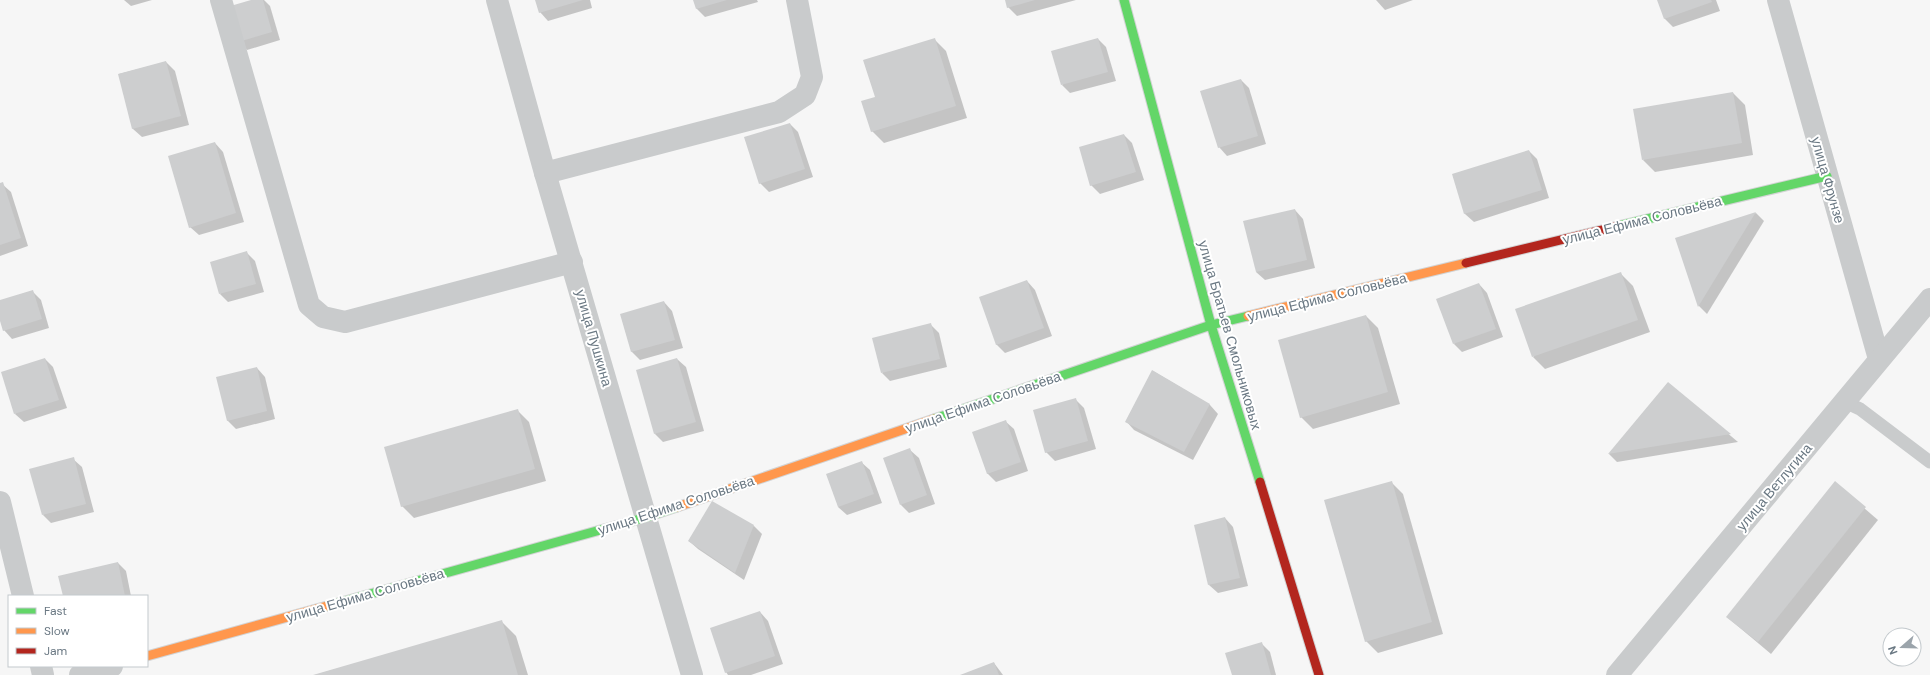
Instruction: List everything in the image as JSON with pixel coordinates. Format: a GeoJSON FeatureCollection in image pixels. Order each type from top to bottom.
{"type":"FeatureCollection","features":[{"type":"Feature","properties":{"kind":"street"},"geometry":{"type":"LineString","coordinates":[[221,0],[309,305],[323,317],[345,322],[572,262]]}},
{"type":"Feature","properties":{"kind":"street","name":"улица Пушкина"},"geometry":{"type":"LineString","coordinates":[[497,0],[544,173],[572,262],[692,675]]}},
{"type":"Feature","properties":{"kind":"street"},"geometry":{"type":"LineString","coordinates":[[544,173],[780,112],[805,94],[812,77],[797,0]]}},
{"type":"Feature","properties":{"kind":"street","name":"улица Братьев Смольниковых"},"geometry":{"type":"LineString","coordinates":[[1124,0],[1211,325],[1319,675]]}},
{"type":"Feature","properties":{"kind":"street","name":"улица Фрунзе"},"geometry":{"type":"LineString","coordinates":[[1778,0],[1879,359]]}},
{"type":"Feature","properties":{"kind":"street","name":"улица Ефима Соловьёва"},"geometry":{"type":"LineString","coordinates":[[148,656],[647,517],[1211,325],[1827,176]]}},
{"type":"Feature","properties":{"kind":"street","name":"улица Ветлугина"},"geometry":{"type":"LineString","coordinates":[[1617,675],[1930,299]]}},
{"type":"Feature","properties":{"kind":"street"},"geometry":{"type":"LineString","coordinates":[[0,502],[23,595]]}},
{"type":"Feature","properties":{"kind":"street"},"geometry":{"type":"LineString","coordinates":[[80,675],[108,667]]}},
{"type":"Feature","properties":{"kind":"lane"},"geometry":{"type":"LineString","coordinates":[[1845,402],[1860,409],[1930,462]]}},
{"type":"Feature","properties":{"kind":"building"},"geometry":{"type":"Polygon","coordinates":[[[251,0],[263,0],[272,32],[238,42],[227,7],[251,0]]]}},
{"type":"Feature","properties":{"kind":"building"},"geometry":{"type":"Polygon","coordinates":[[[535,0],[583,0],[539,13],[535,0]]]}},
{"type":"Feature","properties":{"kind":"building"},"geometry":{"type":"Polygon","coordinates":[[[693,0],[727,0],[696,9],[693,0]]]}},
{"type":"Feature","properties":{"kind":"building"},"geometry":{"type":"Polygon","coordinates":[[[1005,0],[1035,0],[1007,8],[1005,0]]]}},
{"type":"Feature","properties":{"kind":"building"},"geometry":{"type":"Polygon","coordinates":[[[1657,0],[1711,0],[1712,2],[1664,19],[1657,0]]]}},
{"type":"Feature","properties":{"kind":"building"},"geometry":{"type":"Polygon","coordinates":[[[935,38],[956,106],[871,132],[861,101],[875,97],[863,60],[935,38]]]}},
{"type":"Feature","properties":{"kind":"building"},"geometry":{"type":"Polygon","coordinates":[[[1098,38],[1108,72],[1061,85],[1051,51],[1098,38]]]}},
{"type":"Feature","properties":{"kind":"building"},"geometry":{"type":"Polygon","coordinates":[[[166,61],[181,116],[132,129],[118,74],[166,61]]]}},
{"type":"Feature","properties":{"kind":"building"},"geometry":{"type":"Polygon","coordinates":[[[1241,79],[1258,136],[1218,148],[1200,91],[1241,79]]]}},
{"type":"Feature","properties":{"kind":"building"},"geometry":{"type":"Polygon","coordinates":[[[1733,92],[1742,143],[1642,160],[1633,109],[1733,92]]]}},
{"type":"Feature","properties":{"kind":"building"},"geometry":{"type":"Polygon","coordinates":[[[790,123],[805,169],[759,184],[744,137],[790,123]]]}},
{"type":"Feature","properties":{"kind":"building"},"geometry":{"type":"Polygon","coordinates":[[[1124,134],[1136,172],[1090,186],[1079,147],[1124,134]]]}},
{"type":"Feature","properties":{"kind":"building"},"geometry":{"type":"Polygon","coordinates":[[[215,142],[236,213],[189,228],[168,156],[215,142]]]}},
{"type":"Feature","properties":{"kind":"building"},"geometry":{"type":"Polygon","coordinates":[[[1529,150],[1542,190],[1464,214],[1452,174],[1529,150]]]}},
{"type":"Feature","properties":{"kind":"building"},"geometry":{"type":"Polygon","coordinates":[[[3,182],[21,238],[0,245],[0,183],[3,182]]]}},
{"type":"Feature","properties":{"kind":"building"},"geometry":{"type":"Polygon","coordinates":[[[1295,209],[1307,260],[1256,272],[1243,221],[1295,209]]]}},
{"type":"Feature","properties":{"kind":"building"},"geometry":{"type":"Polygon","coordinates":[[[1756,212],[1698,307],[1675,238],[1756,212]]]}},
{"type":"Feature","properties":{"kind":"building"},"geometry":{"type":"Polygon","coordinates":[[[247,251],[256,284],[219,294],[210,262],[247,251]]]}},
{"type":"Feature","properties":{"kind":"building"},"geometry":{"type":"Polygon","coordinates":[[[1621,272],[1638,320],[1532,357],[1515,309],[1621,272]]]}},
{"type":"Feature","properties":{"kind":"building"},"geometry":{"type":"Polygon","coordinates":[[[1027,280],[1044,328],[996,345],[979,297],[1027,280]]]}},
{"type":"Feature","properties":{"kind":"building"},"geometry":{"type":"Polygon","coordinates":[[[1479,283],[1496,329],[1453,344],[1436,299],[1479,283]]]}},
{"type":"Feature","properties":{"kind":"building"},"geometry":{"type":"Polygon","coordinates":[[[33,290],[42,319],[3,331],[0,321],[0,300],[33,290]]]}},
{"type":"Feature","properties":{"kind":"building"},"geometry":{"type":"Polygon","coordinates":[[[664,301],[675,340],[631,352],[620,314],[664,301]]]}},
{"type":"Feature","properties":{"kind":"building"},"geometry":{"type":"Polygon","coordinates":[[[1366,315],[1388,392],[1300,418],[1278,340],[1366,315]]]}},
{"type":"Feature","properties":{"kind":"building"},"geometry":{"type":"Polygon","coordinates":[[[931,323],[940,359],[881,373],[872,338],[931,323]]]}},
{"type":"Feature","properties":{"kind":"building"},"geometry":{"type":"Polygon","coordinates":[[[45,358],[59,400],[14,414],[1,372],[45,358]]]}},
{"type":"Feature","properties":{"kind":"building"},"geometry":{"type":"Polygon","coordinates":[[[677,358],[696,422],[654,434],[636,370],[677,358]]]}},
{"type":"Feature","properties":{"kind":"building"},"geometry":{"type":"Polygon","coordinates":[[[257,367],[267,411],[227,421],[216,377],[257,367]]]}},
{"type":"Feature","properties":{"kind":"building"},"geometry":{"type":"Polygon","coordinates":[[[1152,370],[1210,404],[1184,452],[1125,422],[1152,370]]]}},
{"type":"Feature","properties":{"kind":"building"},"geometry":{"type":"Polygon","coordinates":[[[1668,382],[1731,434],[1608,454],[1668,382]]]}},
{"type":"Feature","properties":{"kind":"building"},"geometry":{"type":"Polygon","coordinates":[[[1076,398],[1088,441],[1045,453],[1033,410],[1076,398]]]}},
{"type":"Feature","properties":{"kind":"building"},"geometry":{"type":"Polygon","coordinates":[[[518,409],[535,469],[401,507],[384,447],[518,409]]]}},
{"type":"Feature","properties":{"kind":"building"},"geometry":{"type":"Polygon","coordinates":[[[1006,420],[1021,462],[987,474],[972,432],[1006,420]]]}},
{"type":"Feature","properties":{"kind":"building"},"geometry":{"type":"Polygon","coordinates":[[[910,448],[927,495],[900,505],[883,458],[910,448]]]}},
{"type":"Feature","properties":{"kind":"building"},"geometry":{"type":"Polygon","coordinates":[[[74,457],[86,504],[42,515],[29,469],[74,457]]]}},
{"type":"Feature","properties":{"kind":"building"},"geometry":{"type":"Polygon","coordinates":[[[862,461],[874,494],[838,507],[826,474],[862,461]]]}},
{"type":"Feature","properties":{"kind":"building"},"geometry":{"type":"Polygon","coordinates":[[[1392,481],[1432,622],[1365,642],[1324,500],[1392,481]]]}},
{"type":"Feature","properties":{"kind":"building"},"geometry":{"type":"Polygon","coordinates":[[[1835,481],[1866,507],[1758,642],[1726,617],[1835,481]]]}},
{"type":"Feature","properties":{"kind":"building"},"geometry":{"type":"Polygon","coordinates":[[[712,501],[754,525],[735,573],[688,541],[712,501]]]}},
{"type":"Feature","properties":{"kind":"building"},"geometry":{"type":"Polygon","coordinates":[[[1225,517],[1240,578],[1208,585],[1194,525],[1225,517]]]}},
{"type":"Feature","properties":{"kind":"building"},"geometry":{"type":"Polygon","coordinates":[[[118,562],[125,595],[63,595],[58,576],[118,562]]]}},
{"type":"Feature","properties":{"kind":"building"},"geometry":{"type":"Polygon","coordinates":[[[760,611],[775,656],[725,673],[710,628],[760,611]]]}},
{"type":"Feature","properties":{"kind":"building"},"geometry":{"type":"Polygon","coordinates":[[[502,620],[518,675],[313,675],[502,620]]]}},
{"type":"Feature","properties":{"kind":"building"},"geometry":{"type":"Polygon","coordinates":[[[1262,642],[1271,675],[1232,675],[1225,653],[1262,642]]]}},
{"type":"Feature","properties":{"kind":"building"},"geometry":{"type":"Polygon","coordinates":[[[994,662],[999,675],[960,675],[994,662]]]}},
{"type":"Feature","properties":{"kind":"traffic: fast"},"geometry":{"type":"LineString","coordinates":[[1124,0],[1211,325],[1260,482]]}},
{"type":"Feature","properties":{"kind":"traffic: fast"},"geometry":{"type":"LineString","coordinates":[[1618,226],[1827,176]]}},
{"type":"Feature","properties":{"kind":"traffic: fast"},"geometry":{"type":"LineString","coordinates":[[934,419],[1211,325],[1248,316]]}},
{"type":"Feature","properties":{"kind":"traffic: fast"},"geometry":{"type":"LineString","coordinates":[[327,606],[647,517],[677,507]]}},
{"type":"Feature","properties":{"kind":"traffic: slow"},"geometry":{"type":"LineString","coordinates":[[1248,316],[1466,263]]}},
{"type":"Feature","properties":{"kind":"traffic: slow"},"geometry":{"type":"LineString","coordinates":[[677,507],[934,419]]}},
{"type":"Feature","properties":{"kind":"traffic: slow"},"geometry":{"type":"LineString","coordinates":[[148,656],[327,606]]}},
{"type":"Feature","properties":{"kind":"traffic: jam"},"geometry":{"type":"LineString","coordinates":[[1466,263],[1618,226]]}},
{"type":"Feature","properties":{"kind":"traffic: jam"},"geometry":{"type":"LineString","coordinates":[[1260,482],[1319,675]]}}]}
